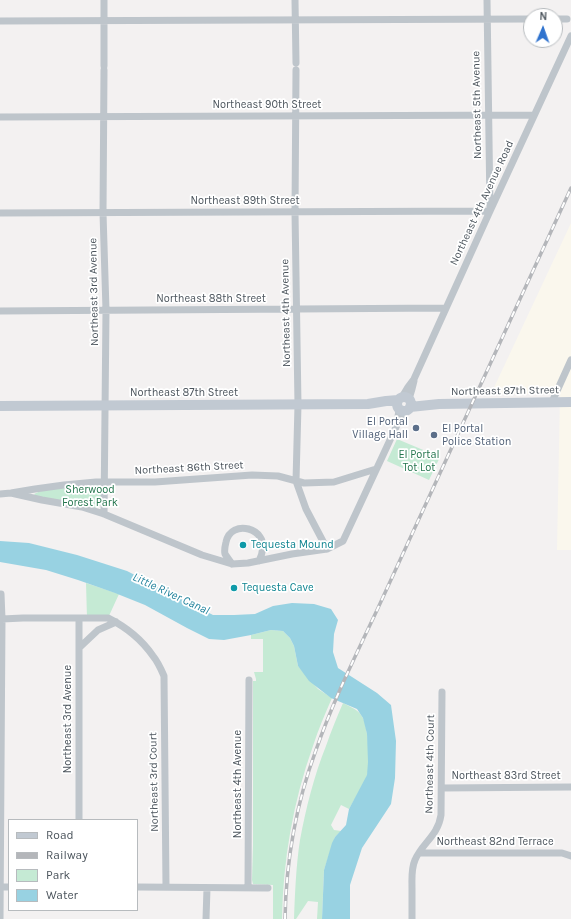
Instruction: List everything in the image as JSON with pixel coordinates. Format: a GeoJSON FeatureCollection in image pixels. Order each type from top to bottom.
{"type":"FeatureCollection","features":[{"type":"Feature","properties":{"kind":"street","name":"Northeast 3rd Avenue"},"geometry":{"type":"LineString","coordinates":[[104,0],[103,213],[106,310],[104,514]]}},
{"type":"Feature","properties":{"kind":"street","name":"Northeast 4th Avenue"},"geometry":{"type":"LineString","coordinates":[[296,0],[295,212],[298,405],[296,481],[306,509],[328,549]]}},
{"type":"Feature","properties":{"kind":"street","name":"Northeast 5th Avenue"},"geometry":{"type":"LineString","coordinates":[[487,0],[490,211]]}},
{"type":"Feature","properties":{"kind":"street"},"geometry":{"type":"LineString","coordinates":[[0,21],[523,19]]}},
{"type":"Feature","properties":{"kind":"street","name":"Northeast 4th Avenue Road"},"geometry":{"type":"LineString","coordinates":[[328,549],[343,541],[397,425],[397,420],[412,389],[414,379],[446,308],[571,36]]}},
{"type":"Feature","properties":{"kind":"street","name":"Northeast 90th Street"},"geometry":{"type":"LineString","coordinates":[[0,117],[534,115]]}},
{"type":"Feature","properties":{"kind":"street","name":"Northeast 89th Street"},"geometry":{"type":"LineString","coordinates":[[0,213],[490,211]]}},
{"type":"Feature","properties":{"kind":"street","name":"Northeast 88th Street"},"geometry":{"type":"LineString","coordinates":[[0,311],[446,308]]}},
{"type":"Feature","properties":{"kind":"street"},"geometry":{"type":"LineString","coordinates":[[552,402],[571,360]]}},
{"type":"Feature","properties":{"kind":"street","name":"Northeast 87th Street"},"geometry":{"type":"LineString","coordinates":[[0,406],[571,402]]}},
{"type":"Feature","properties":{"kind":"street","name":"Northeast 86th Street"},"geometry":{"type":"LineString","coordinates":[[0,494],[96,482],[155,482],[252,475],[278,476],[304,483],[334,482],[376,469]]}},
{"type":"Feature","properties":{"kind":"street"},"geometry":{"type":"LineString","coordinates":[[11,493],[82,507],[104,514],[202,555],[232,564],[248,563],[292,554],[328,549]]}},
{"type":"Feature","properties":{"kind":"street"},"geometry":{"type":"LineString","coordinates":[[232,564],[225,554],[224,547],[227,536],[234,530],[244,528],[250,529],[257,533],[262,540],[263,551],[259,561]]}},
{"type":"Feature","properties":{"kind":"street"},"geometry":{"type":"LineString","coordinates":[[0,919],[1,594]]}},
{"type":"Feature","properties":{"kind":"street","name":"Northeast 3rd Avenue"},"geometry":{"type":"LineString","coordinates":[[79,618],[79,819]]}},
{"type":"Feature","properties":{"kind":"street"},"geometry":{"type":"LineString","coordinates":[[2,619],[108,618],[116,622]]}},
{"type":"Feature","properties":{"kind":"street"},"geometry":{"type":"LineString","coordinates":[[80,647],[98,630],[116,622]]}},
{"type":"Feature","properties":{"kind":"street","name":"Northeast 3rd Court"},"geometry":{"type":"LineString","coordinates":[[116,622],[138,639],[154,657],[164,676],[166,888]]}},
{"type":"Feature","properties":{"kind":"street","name":"Northeast 4th Avenue"},"geometry":{"type":"LineString","coordinates":[[248,888],[249,680]]}},
{"type":"Feature","properties":{"kind":"street","name":"Northeast 4th Court"},"geometry":{"type":"LineString","coordinates":[[412,919],[412,869],[419,853],[439,825],[442,812],[442,692]]}},
{"type":"Feature","properties":{"kind":"street","name":"Northeast 83rd Street"},"geometry":{"type":"LineString","coordinates":[[442,788],[571,787]]}},
{"type":"Feature","properties":{"kind":"street","name":"Northeast 82nd Terrace"},"geometry":{"type":"LineString","coordinates":[[419,853],[562,853],[571,856]]}},
{"type":"Feature","properties":{"kind":"street"},"geometry":{"type":"LineString","coordinates":[[138,887],[268,888]]}},
{"type":"Feature","properties":{"kind":"street"},"geometry":{"type":"LineString","coordinates":[[206,919],[207,888]]}},
{"type":"Feature","properties":{"kind":"shaded area"},"geometry":{"type":"Polygon","coordinates":[[[571,223],[571,550],[557,550],[560,394],[491,394],[571,223]]]}},
{"type":"Feature","properties":{"kind":"green space","name":"El Portal Tot Lot"},"geometry":{"type":"Polygon","coordinates":[[[397,439],[440,457],[429,480],[387,461],[397,439]]]}},
{"type":"Feature","properties":{"kind":"green space","name":"Sherwood Forest Park"},"geometry":{"type":"Polygon","coordinates":[[[98,485],[101,492],[100,506],[95,508],[36,496],[34,494],[55,487],[98,485]]]}},
{"type":"Feature","properties":{"kind":"green space"},"geometry":{"type":"Polygon","coordinates":[[[86,583],[119,594],[108,618],[87,618],[86,583]]]}},
{"type":"Feature","properties":{"kind":"green space"},"geometry":{"type":"Polygon","coordinates":[[[271,630],[283,631],[290,638],[294,646],[298,666],[318,689],[332,698],[306,767],[290,831],[284,875],[282,919],[273,919],[273,885],[253,884],[252,880],[253,681],[256,681],[254,672],[263,672],[263,639],[251,639],[251,635],[271,630]]]}},
{"type":"Feature","properties":{"kind":"green space"},"geometry":{"type":"Polygon","coordinates":[[[343,703],[359,713],[365,723],[369,764],[367,776],[349,809],[341,805],[331,825],[334,830],[341,831],[335,837],[324,870],[322,919],[317,919],[318,902],[308,901],[296,919],[294,919],[295,889],[300,840],[305,816],[318,769],[343,703]]]}},
{"type":"Feature","properties":{"kind":"water","name":"Little River Canal"},"geometry":{"type":"Polygon","coordinates":[[[0,541],[29,543],[77,555],[127,571],[213,615],[255,614],[273,606],[292,603],[314,604],[331,609],[338,620],[334,634],[333,652],[338,668],[377,693],[391,705],[396,741],[395,778],[391,804],[362,848],[350,885],[350,919],[322,919],[324,870],[332,843],[335,837],[346,825],[349,809],[367,775],[367,734],[363,718],[357,709],[331,698],[309,681],[298,666],[294,646],[290,638],[283,631],[271,630],[224,640],[209,639],[145,605],[115,593],[46,570],[0,562],[0,541]]]}},
{"type":"Feature","properties":{"kind":"railway"},"geometry":{"type":"LineString","coordinates":[[285,919],[287,876],[293,833],[309,770],[330,714],[345,678],[571,188]]}},
{"type":"Feature","properties":{"kind":"place","name":"El Portal Village Hall"},"geometry":{"type":"Point","coordinates":[416,428]}},
{"type":"Feature","properties":{"kind":"place","name":"El Portal Police Station"},"geometry":{"type":"Point","coordinates":[434,435]}},
{"type":"Feature","properties":{"kind":"place","name":"Tequesta Mound"},"geometry":{"type":"Point","coordinates":[243,545]}},
{"type":"Feature","properties":{"kind":"place","name":"Tequesta Cave"},"geometry":{"type":"Point","coordinates":[234,588]}}]}
